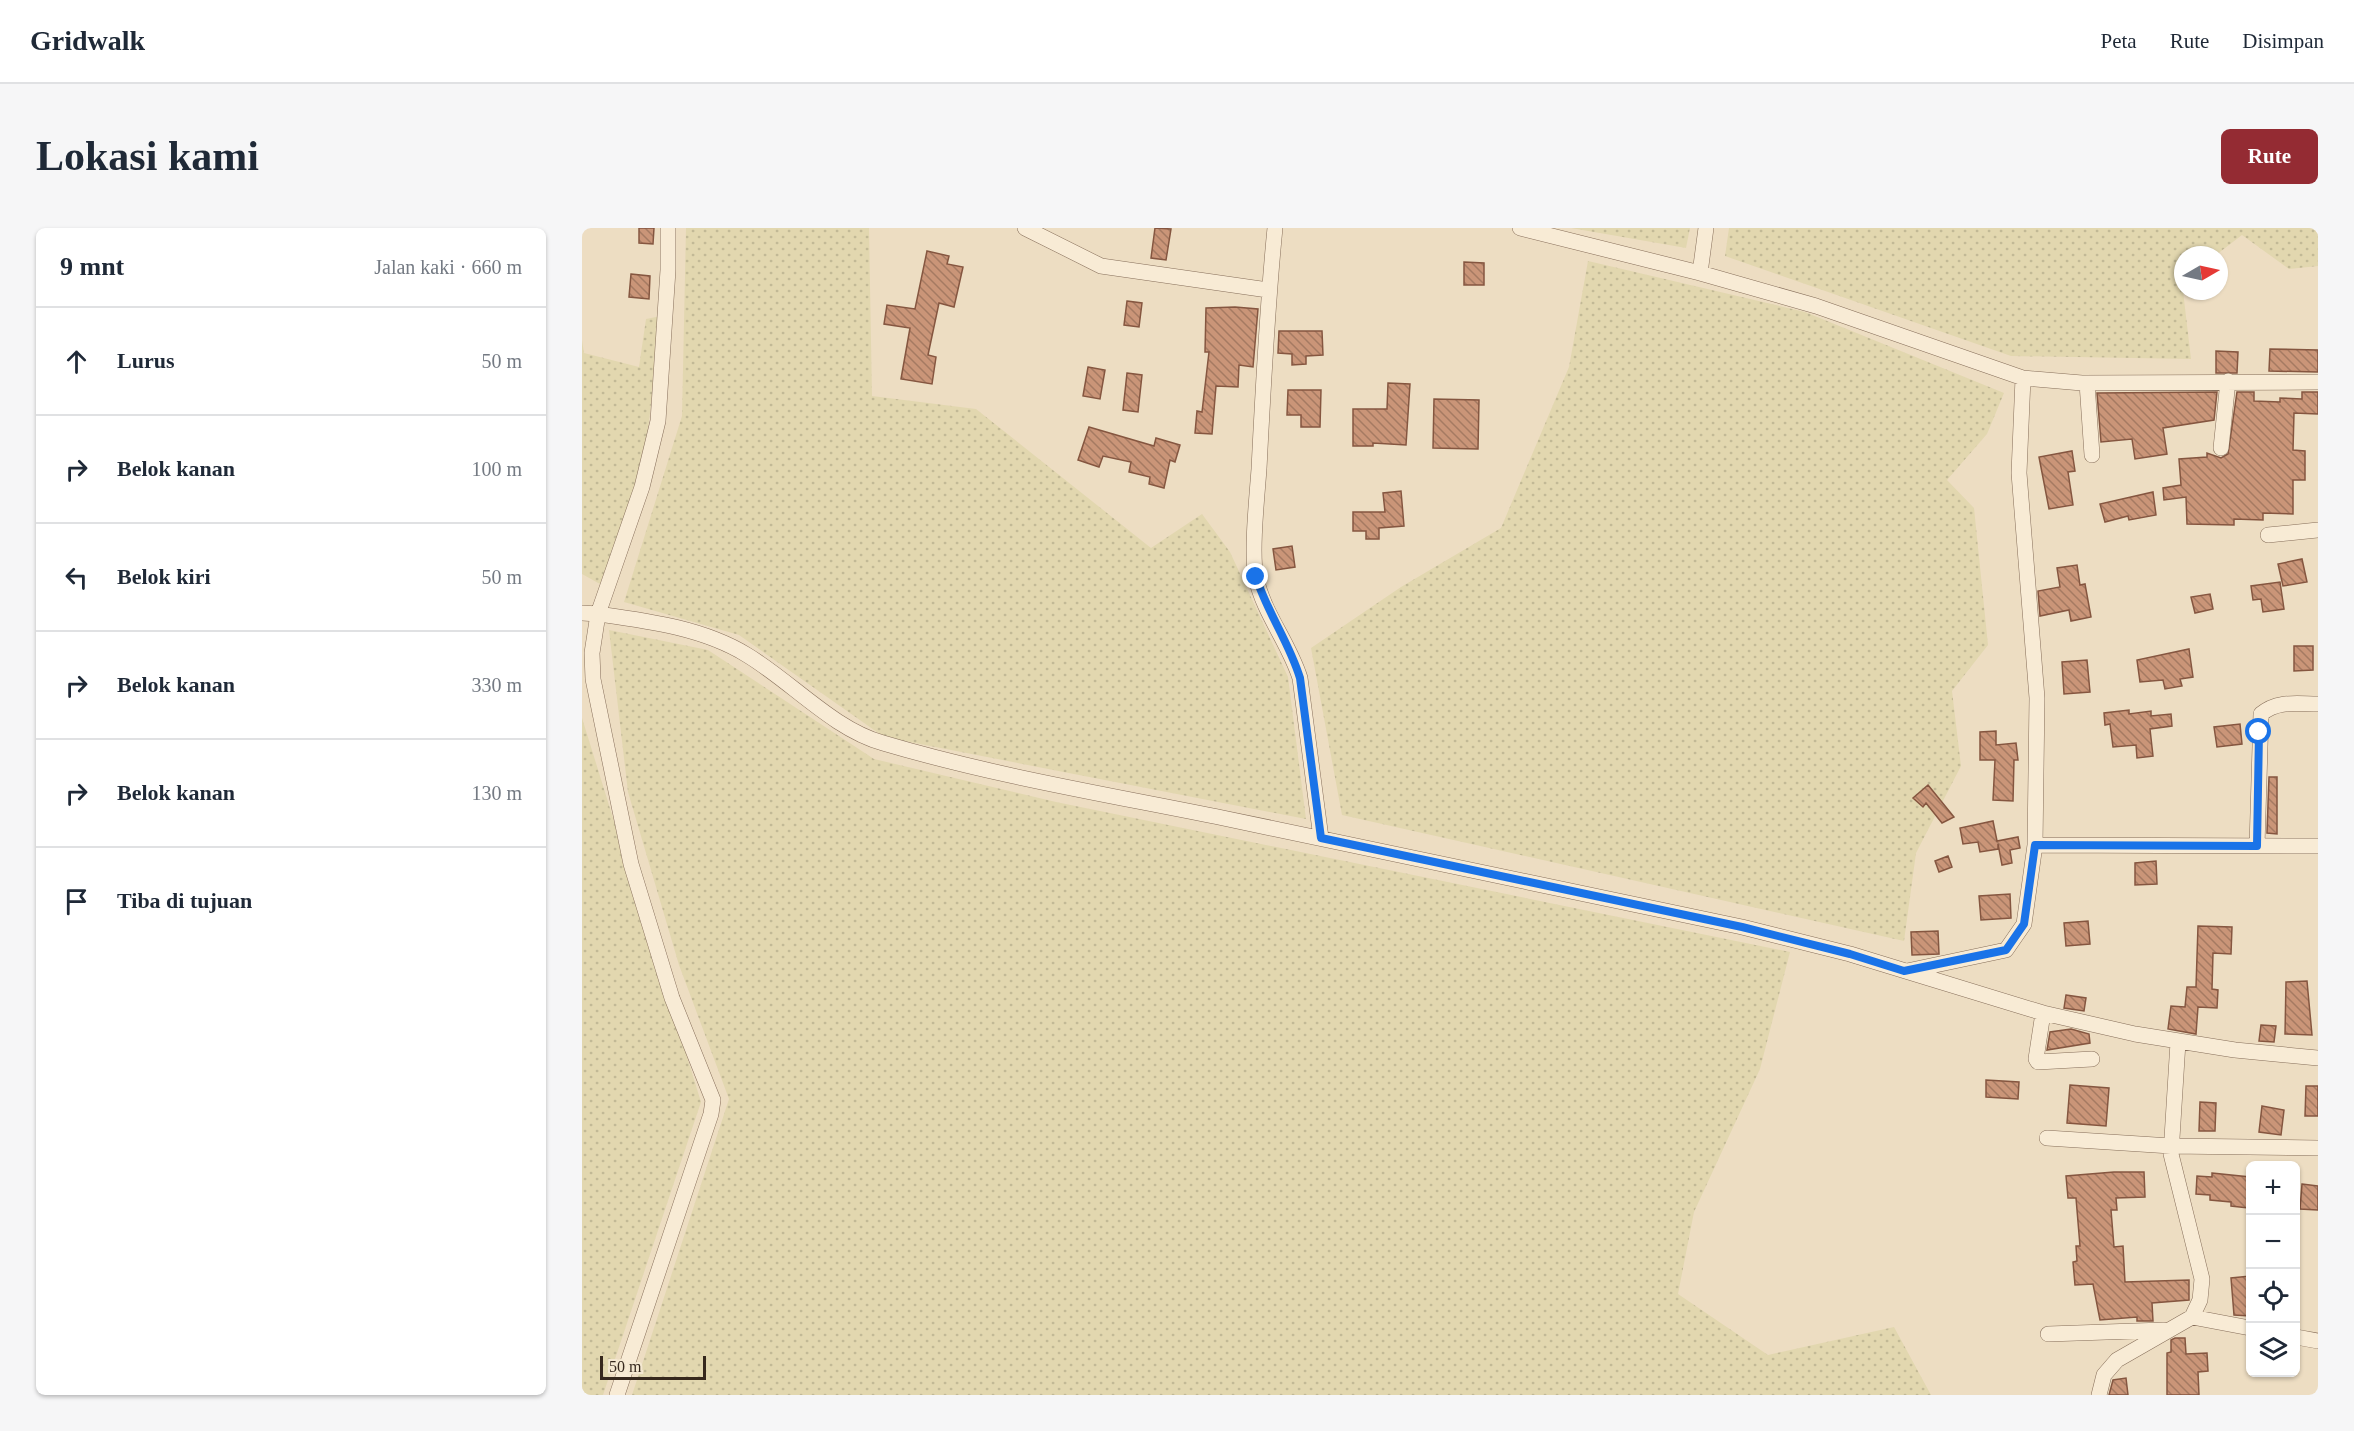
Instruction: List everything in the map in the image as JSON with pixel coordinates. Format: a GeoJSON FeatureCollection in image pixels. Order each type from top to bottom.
{"type":"FeatureCollection","features":[{"type":"Feature","properties":{"kind":"street"},"geometry":{"type":"LineString","coordinates":[[616,1395],[707,1125],[713,1100],[672,998],[631,864],[587,679],[592,653],[590,614],[642,487],[658,421],[668,270],[668,228]]}},
{"type":"Feature","properties":{"kind":"street"},"geometry":{"type":"LineString","coordinates":[[1025,228],[1101,266],[1268,290]]}},
{"type":"Feature","properties":{"kind":"street"},"geometry":{"type":"LineString","coordinates":[[1275,228],[1268,290],[1256,577],[1264,603],[1295,663],[1300,678],[1321,838]]}},
{"type":"Feature","properties":{"kind":"street"},"geometry":{"type":"LineString","coordinates":[[1520,228],[1700,273],[1816,306],[2023,378],[2087,383],[2318,381]]}},
{"type":"Feature","properties":{"kind":"street"},"geometry":{"type":"LineString","coordinates":[[1700,273],[1706,228]]}},
{"type":"Feature","properties":{"kind":"street"},"geometry":{"type":"LineString","coordinates":[[1904,971],[2006,950],[2024,924],[2035,845],[2037,698],[2019,473],[2018,437],[2023,378]]}},
{"type":"Feature","properties":{"kind":"street"},"geometry":{"type":"LineString","coordinates":[[2221,448],[2228,381]]}},
{"type":"Feature","properties":{"kind":"street"},"geometry":{"type":"LineString","coordinates":[[2087,383],[2092,455]]}},
{"type":"Feature","properties":{"kind":"street"},"geometry":{"type":"LineString","coordinates":[[2268,535],[2318,530]]}},
{"type":"Feature","properties":{"kind":"street"},"geometry":{"type":"LineString","coordinates":[[590,614],[667,625],[709,637],[744,653],[779,676],[844,726],[879,742],[1032,779],[1742,927],[1850,954],[2043,1013],[2178,1042],[2318,1058]]}},
{"type":"Feature","properties":{"kind":"street"},"geometry":{"type":"LineString","coordinates":[[2257,846],[2261,714],[2271,706],[2284,703],[2318,704]]}},
{"type":"Feature","properties":{"kind":"street"},"geometry":{"type":"LineString","coordinates":[[2035,845],[2318,846]]}},
{"type":"Feature","properties":{"kind":"street"},"geometry":{"type":"LineString","coordinates":[[2043,1013],[2036,1059],[2038,1062],[2092,1059]]}},
{"type":"Feature","properties":{"kind":"street"},"geometry":{"type":"LineString","coordinates":[[2098,1395],[2104,1375],[2117,1360],[2192,1317],[2200,1300],[2202,1279],[2171,1146],[2178,1042]]}},
{"type":"Feature","properties":{"kind":"street"},"geometry":{"type":"LineString","coordinates":[[2047,1138],[2171,1146],[2318,1148]]}},
{"type":"Feature","properties":{"kind":"street"},"geometry":{"type":"LineString","coordinates":[[2192,1317],[2246,1327]]}},
{"type":"Feature","properties":{"kind":"street"},"geometry":{"type":"LineString","coordinates":[[2048,1334],[2167,1330]]}},
{"type":"Feature","properties":{"kind":"street"},"geometry":{"type":"LineString","coordinates":[[2300,1338],[2318,1341]]}},
{"type":"Feature","properties":{"kind":"shaded area"},"geometry":{"type":"Polygon","coordinates":[[[686,228],[869,228],[872,396],[976,409],[1151,548],[1202,514],[1230,552],[1288,677],[1306,819],[884,737],[739,635],[624,602],[682,416],[686,228]]]}},
{"type":"Feature","properties":{"kind":"shaded area"},"geometry":{"type":"Polygon","coordinates":[[[1571,228],[1690,228],[1686,248],[1571,228]]]}},
{"type":"Feature","properties":{"kind":"shaded area"},"geometry":{"type":"Polygon","coordinates":[[[1729,228],[2318,228],[2318,266],[2289,269],[2242,235],[2228,246],[2174,246],[2174,300],[2184,300],[2191,359],[2011,356],[1725,256],[1729,228]]]}},
{"type":"Feature","properties":{"kind":"shaded area"},"geometry":{"type":"Polygon","coordinates":[[[1588,261],[1805,312],[2004,393],[1987,434],[1947,480],[1974,508],[1988,645],[1952,691],[1961,766],[1916,853],[1904,941],[1342,815],[1311,648],[1401,587],[1501,528],[1569,367],[1588,261]]]}},
{"type":"Feature","properties":{"kind":"shaded area"},"geometry":{"type":"Polygon","coordinates":[[[661,316],[646,448],[632,499],[600,584],[582,574],[582,340],[584,353],[639,367],[646,319],[661,316]]]}},
{"type":"Feature","properties":{"kind":"shaded area"},"geometry":{"type":"Polygon","coordinates":[[[609,630],[708,650],[874,759],[1056,802],[1790,952],[1760,1069],[1694,1212],[1678,1294],[1768,1355],[1894,1327],[1931,1395],[632,1395],[729,1099],[679,965],[628,792],[609,630]]]}},
{"type":"Feature","properties":{"kind":"shaded area"},"geometry":{"type":"Polygon","coordinates":[[[582,718],[701,1102],[603,1395],[582,1395],[582,718]]]}},
{"type":"Feature","properties":{"kind":"building"},"geometry":{"type":"Polygon","coordinates":[[[639,228],[654,228],[653,244],[639,243],[639,228]]]}},
{"type":"Feature","properties":{"kind":"building"},"geometry":{"type":"Polygon","coordinates":[[[1155,228],[1171,229],[1166,260],[1151,258],[1155,228]]]}},
{"type":"Feature","properties":{"kind":"building"},"geometry":{"type":"Polygon","coordinates":[[[927,251],[949,256],[947,264],[963,267],[954,307],[939,303],[928,355],[936,357],[932,384],[901,379],[910,328],[884,324],[887,305],[915,309],[927,251]]]}},
{"type":"Feature","properties":{"kind":"building"},"geometry":{"type":"Polygon","coordinates":[[[1464,262],[1484,263],[1484,285],[1464,285],[1464,262]]]}},
{"type":"Feature","properties":{"kind":"building"},"geometry":{"type":"Polygon","coordinates":[[[631,274],[650,276],[649,299],[629,297],[631,274]]]}},
{"type":"Feature","properties":{"kind":"building"},"geometry":{"type":"Polygon","coordinates":[[[1127,301],[1142,303],[1139,327],[1124,325],[1127,301]]]}},
{"type":"Feature","properties":{"kind":"building"},"geometry":{"type":"Polygon","coordinates":[[[1206,308],[1258,309],[1253,367],[1239,365],[1238,387],[1216,386],[1212,434],[1195,433],[1197,411],[1202,412],[1209,352],[1205,352],[1206,308]]]}},
{"type":"Feature","properties":{"kind":"building"},"geometry":{"type":"Polygon","coordinates":[[[1279,331],[1322,331],[1323,355],[1306,356],[1306,364],[1292,365],[1292,354],[1278,353],[1279,331]]]}},
{"type":"Feature","properties":{"kind":"building"},"geometry":{"type":"Polygon","coordinates":[[[2270,349],[2318,350],[2318,372],[2269,371],[2270,349]]]}},
{"type":"Feature","properties":{"kind":"building"},"geometry":{"type":"Polygon","coordinates":[[[2216,351],[2238,352],[2237,373],[2216,373],[2216,351]]]}},
{"type":"Feature","properties":{"kind":"building"},"geometry":{"type":"Polygon","coordinates":[[[1088,367],[1105,370],[1100,399],[1083,396],[1088,367]]]}},
{"type":"Feature","properties":{"kind":"building"},"geometry":{"type":"Polygon","coordinates":[[[1127,373],[1142,375],[1138,412],[1123,410],[1127,373]]]}},
{"type":"Feature","properties":{"kind":"building"},"geometry":{"type":"Polygon","coordinates":[[[1388,383],[1410,384],[1406,445],[1373,443],[1373,446],[1353,446],[1353,409],[1387,409],[1388,383]]]}},
{"type":"Feature","properties":{"kind":"building"},"geometry":{"type":"Polygon","coordinates":[[[1288,390],[1321,390],[1320,427],[1301,427],[1301,415],[1287,415],[1288,390]]]}},
{"type":"Feature","properties":{"kind":"building"},"geometry":{"type":"Polygon","coordinates":[[[2217,392],[2214,420],[2163,428],[2167,454],[2135,459],[2132,439],[2101,442],[2097,393],[2217,392]]]}},
{"type":"Feature","properties":{"kind":"building"},"geometry":{"type":"Polygon","coordinates":[[[2237,392],[2254,392],[2254,401],[2280,402],[2280,398],[2302,399],[2302,392],[2318,392],[2318,414],[2294,413],[2293,450],[2305,451],[2305,480],[2293,480],[2293,514],[2263,513],[2263,520],[2234,519],[2234,525],[2187,524],[2186,497],[2164,500],[2163,488],[2181,485],[2179,459],[2207,457],[2207,453],[2221,458],[2228,454],[2237,392]]]}},
{"type":"Feature","properties":{"kind":"building"},"geometry":{"type":"Polygon","coordinates":[[[1434,399],[1479,400],[1478,449],[1433,448],[1434,399]]]}},
{"type":"Feature","properties":{"kind":"building"},"geometry":{"type":"Polygon","coordinates":[[[1089,427],[1154,446],[1156,438],[1180,445],[1175,462],[1170,460],[1164,488],[1149,484],[1150,477],[1129,472],[1131,462],[1103,456],[1099,467],[1078,460],[1089,427]]]}},
{"type":"Feature","properties":{"kind":"building"},"geometry":{"type":"Polygon","coordinates":[[[2072,451],[2075,471],[2068,472],[2073,505],[2049,509],[2039,457],[2072,451]]]}},
{"type":"Feature","properties":{"kind":"building"},"geometry":{"type":"Polygon","coordinates":[[[1401,491],[1404,526],[1379,528],[1379,539],[1366,539],[1366,531],[1353,531],[1353,512],[1385,512],[1383,493],[1401,491]]]}},
{"type":"Feature","properties":{"kind":"building"},"geometry":{"type":"Polygon","coordinates":[[[2153,492],[2156,515],[2129,520],[2128,516],[2105,522],[2100,504],[2153,492]]]}},
{"type":"Feature","properties":{"kind":"building"},"geometry":{"type":"Polygon","coordinates":[[[1292,546],[1295,567],[1276,570],[1273,549],[1292,546]]]}},
{"type":"Feature","properties":{"kind":"building"},"geometry":{"type":"Polygon","coordinates":[[[2302,559],[2307,582],[2283,586],[2278,564],[2302,559]]]}},
{"type":"Feature","properties":{"kind":"building"},"geometry":{"type":"Polygon","coordinates":[[[2077,565],[2080,585],[2085,584],[2091,617],[2071,621],[2069,610],[2040,616],[2038,591],[2060,587],[2057,568],[2077,565]]]}},
{"type":"Feature","properties":{"kind":"building"},"geometry":{"type":"Polygon","coordinates":[[[2280,582],[2284,609],[2263,612],[2261,599],[2253,600],[2251,586],[2280,582]]]}},
{"type":"Feature","properties":{"kind":"building"},"geometry":{"type":"Polygon","coordinates":[[[2210,594],[2213,609],[2195,613],[2191,597],[2210,594]]]}},
{"type":"Feature","properties":{"kind":"building"},"geometry":{"type":"Polygon","coordinates":[[[2294,646],[2313,646],[2313,670],[2294,671],[2294,646]]]}},
{"type":"Feature","properties":{"kind":"building"},"geometry":{"type":"Polygon","coordinates":[[[2189,649],[2193,677],[2180,679],[2182,686],[2165,689],[2163,680],[2140,682],[2137,660],[2189,649]]]}},
{"type":"Feature","properties":{"kind":"building"},"geometry":{"type":"Polygon","coordinates":[[[2087,660],[2090,692],[2064,694],[2062,662],[2087,660]]]}},
{"type":"Feature","properties":{"kind":"building"},"geometry":{"type":"Polygon","coordinates":[[[2129,710],[2129,714],[2151,711],[2151,716],[2171,714],[2172,726],[2150,729],[2153,756],[2137,758],[2136,745],[2113,747],[2110,724],[2105,725],[2104,713],[2129,710]]]}},
{"type":"Feature","properties":{"kind":"building"},"geometry":{"type":"Polygon","coordinates":[[[2240,724],[2242,744],[2217,747],[2214,727],[2240,724]]]}},
{"type":"Feature","properties":{"kind":"building"},"geometry":{"type":"Polygon","coordinates":[[[1996,731],[1996,745],[2016,743],[2018,760],[2014,760],[2013,801],[1993,800],[1995,760],[1980,760],[1980,732],[1996,731]]]}},
{"type":"Feature","properties":{"kind":"building"},"geometry":{"type":"Polygon","coordinates":[[[2269,777],[2277,777],[2277,834],[2267,833],[2269,777]]]}},
{"type":"Feature","properties":{"kind":"building"},"geometry":{"type":"Polygon","coordinates":[[[1928,785],[1954,817],[1942,823],[1926,803],[1923,807],[1913,798],[1928,785]]]}},
{"type":"Feature","properties":{"kind":"building"},"geometry":{"type":"Polygon","coordinates":[[[1993,821],[1997,841],[2018,837],[2020,848],[2010,850],[2012,863],[2002,865],[1998,844],[1998,849],[1980,852],[1978,842],[1963,844],[1960,828],[1993,821]]]}},
{"type":"Feature","properties":{"kind":"building"},"geometry":{"type":"Polygon","coordinates":[[[1948,856],[1952,867],[1939,872],[1935,861],[1948,856]]]}},
{"type":"Feature","properties":{"kind":"building"},"geometry":{"type":"Polygon","coordinates":[[[2156,861],[2157,884],[2135,885],[2135,863],[2156,861]]]}},
{"type":"Feature","properties":{"kind":"building"},"geometry":{"type":"Polygon","coordinates":[[[2010,894],[2011,918],[1981,920],[1979,896],[2010,894]]]}},
{"type":"Feature","properties":{"kind":"building"},"geometry":{"type":"Polygon","coordinates":[[[2088,921],[2090,944],[2066,946],[2064,923],[2088,921]]]}},
{"type":"Feature","properties":{"kind":"building"},"geometry":{"type":"Polygon","coordinates":[[[2198,926],[2232,927],[2231,954],[2213,953],[2212,989],[2218,990],[2217,1008],[2198,1007],[2196,1034],[2168,1029],[2171,1006],[2185,1007],[2187,987],[2196,987],[2198,926]]]}},
{"type":"Feature","properties":{"kind":"building"},"geometry":{"type":"Polygon","coordinates":[[[1938,931],[1939,954],[1912,955],[1911,932],[1938,931]]]}},
{"type":"Feature","properties":{"kind":"building"},"geometry":{"type":"Polygon","coordinates":[[[2307,981],[2312,1035],[2285,1034],[2286,982],[2307,981]]]}},
{"type":"Feature","properties":{"kind":"building"},"geometry":{"type":"Polygon","coordinates":[[[2066,995],[2086,998],[2084,1011],[2064,1008],[2066,995]]]}},
{"type":"Feature","properties":{"kind":"building"},"geometry":{"type":"Polygon","coordinates":[[[2261,1025],[2276,1026],[2274,1042],[2259,1041],[2261,1025]]]}},
{"type":"Feature","properties":{"kind":"building"},"geometry":{"type":"Polygon","coordinates":[[[2071,1029],[2089,1034],[2090,1043],[2047,1050],[2050,1032],[2071,1029]]]}},
{"type":"Feature","properties":{"kind":"building"},"geometry":{"type":"Polygon","coordinates":[[[1986,1080],[2019,1082],[2018,1099],[1986,1097],[1986,1080]]]}},
{"type":"Feature","properties":{"kind":"building"},"geometry":{"type":"Polygon","coordinates":[[[2070,1085],[2109,1088],[2106,1126],[2067,1123],[2070,1085]]]}},
{"type":"Feature","properties":{"kind":"building"},"geometry":{"type":"Polygon","coordinates":[[[2306,1086],[2318,1086],[2318,1116],[2305,1116],[2306,1086]]]}},
{"type":"Feature","properties":{"kind":"building"},"geometry":{"type":"Polygon","coordinates":[[[2200,1102],[2216,1103],[2215,1131],[2199,1131],[2200,1102]]]}},
{"type":"Feature","properties":{"kind":"building"},"geometry":{"type":"Polygon","coordinates":[[[2262,1106],[2284,1110],[2281,1135],[2259,1132],[2262,1106]]]}},
{"type":"Feature","properties":{"kind":"building"},"geometry":{"type":"Polygon","coordinates":[[[2144,1172],[2145,1197],[2116,1198],[2117,1210],[2111,1210],[2114,1247],[2123,1246],[2125,1282],[2189,1280],[2189,1300],[2152,1303],[2153,1321],[2137,1321],[2137,1317],[2100,1320],[2093,1284],[2075,1285],[2073,1262],[2077,1261],[2076,1246],[2080,1246],[2076,1198],[2068,1198],[2066,1176],[2144,1172]]]}},
{"type":"Feature","properties":{"kind":"building"},"geometry":{"type":"Polygon","coordinates":[[[2212,1173],[2246,1177],[2246,1208],[2231,1206],[2231,1202],[2210,1200],[2210,1195],[2196,1194],[2197,1176],[2212,1177],[2212,1173]]]}},
{"type":"Feature","properties":{"kind":"building"},"geometry":{"type":"Polygon","coordinates":[[[2302,1184],[2318,1186],[2318,1210],[2300,1209],[2302,1184]]]}},
{"type":"Feature","properties":{"kind":"building"},"geometry":{"type":"Polygon","coordinates":[[[2246,1276],[2246,1316],[2234,1315],[2231,1278],[2246,1276]]]}},
{"type":"Feature","properties":{"kind":"building"},"geometry":{"type":"Polygon","coordinates":[[[2185,1338],[2186,1354],[2207,1353],[2208,1371],[2198,1372],[2199,1395],[2167,1395],[2167,1353],[2171,1352],[2171,1340],[2185,1338]]]}},
{"type":"Feature","properties":{"kind":"building"},"geometry":{"type":"Polygon","coordinates":[[[2126,1378],[2128,1395],[2109,1395],[2113,1380],[2126,1378]]]}},
{"type":"Feature","properties":{"kind":"route"},"geometry":{"type":"LineString","coordinates":[[1256,577],[1264,603],[1295,663],[1300,678],[1321,838],[1742,927],[1850,954],[1904,971],[2006,950],[2019,935],[2024,924],[2035,845],[2257,846],[2259,732]]}}]}
